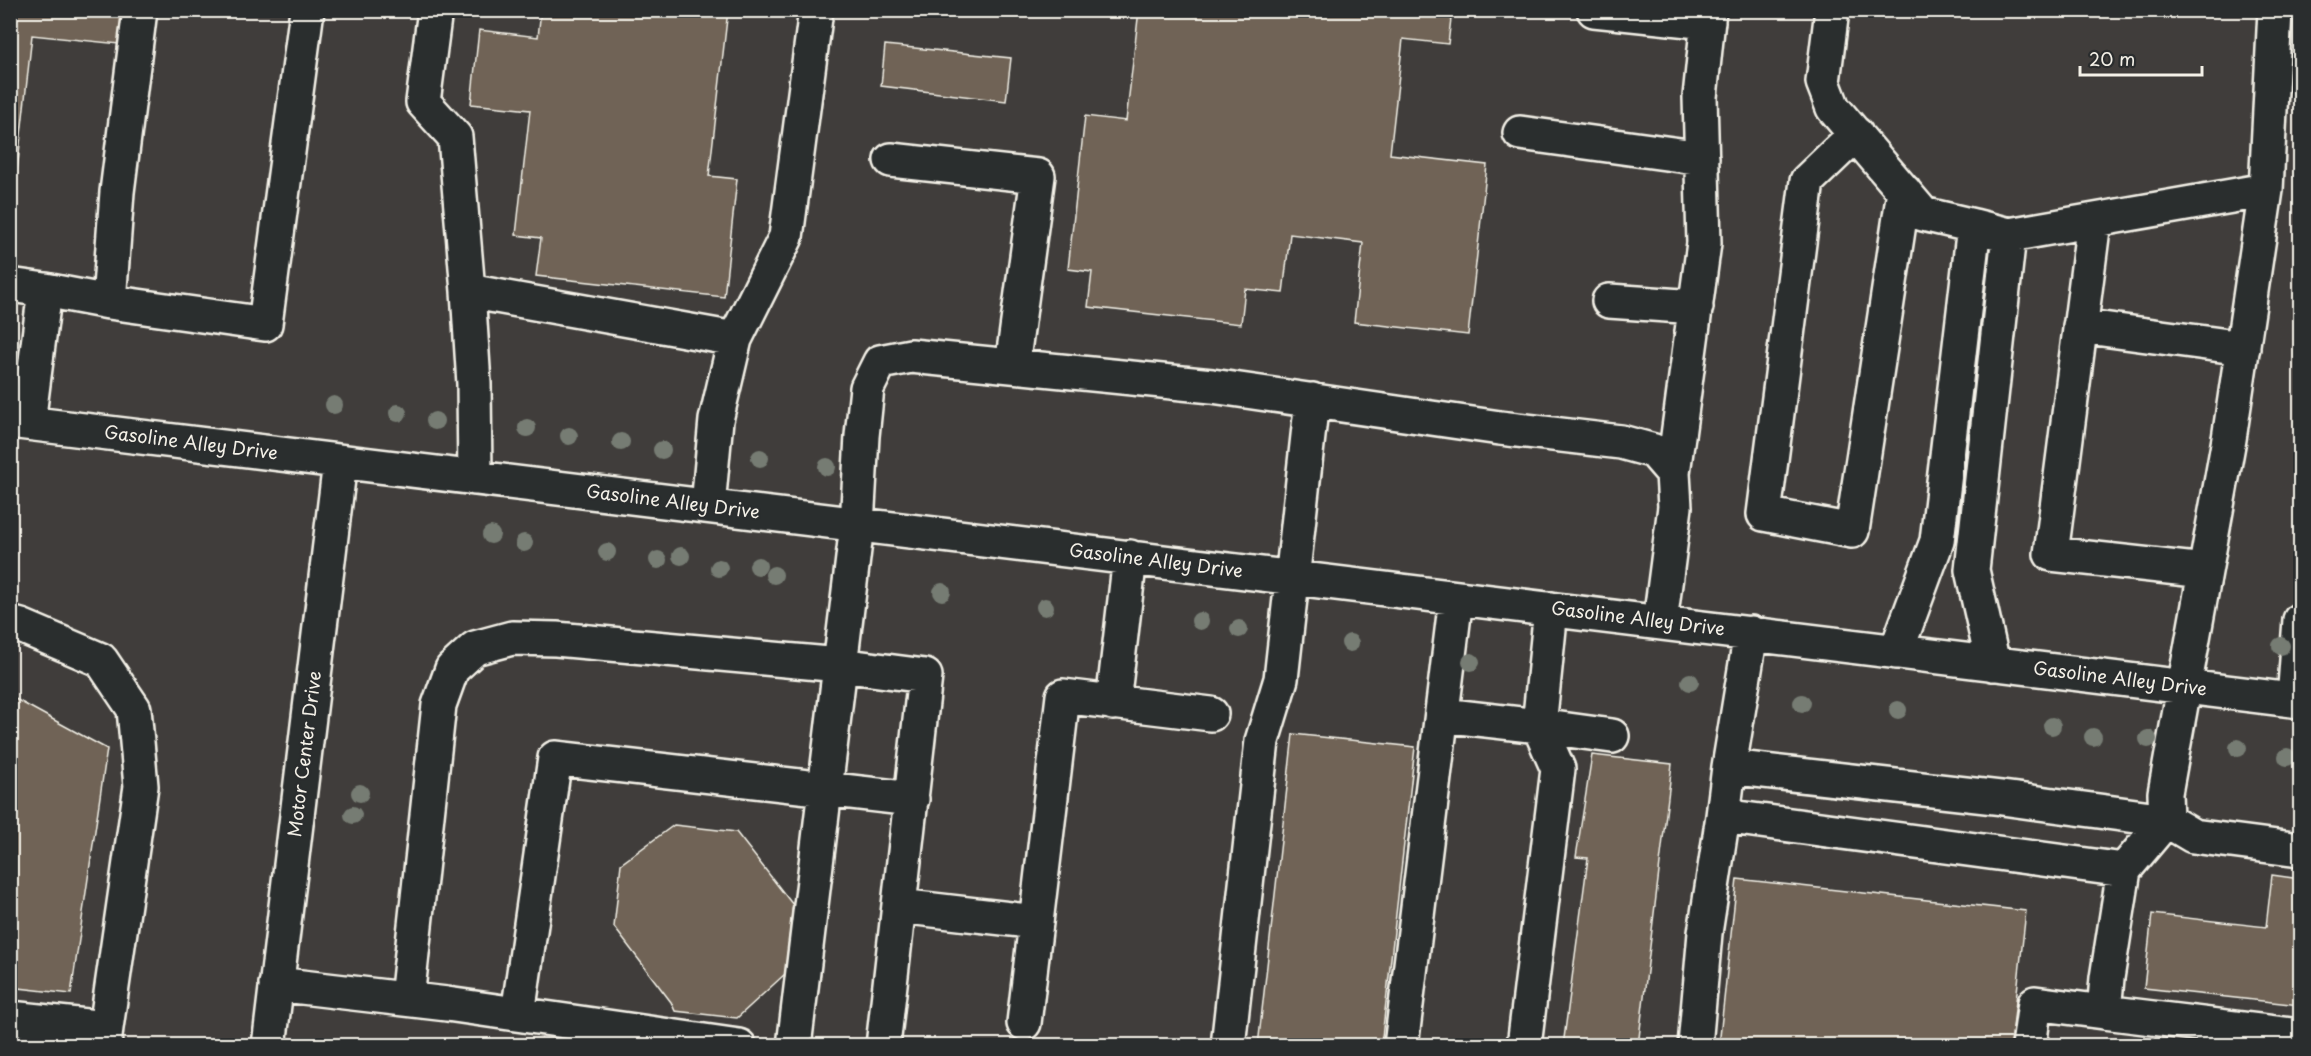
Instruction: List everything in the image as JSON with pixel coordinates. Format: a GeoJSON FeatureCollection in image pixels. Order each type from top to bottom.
{"type":"FeatureCollection","features":[{"type":"Feature","properties":{"kind":"street"},"geometry":{"type":"LineString","coordinates":[[109,302],[117,192],[140,10]]}},
{"type":"Feature","properties":{"kind":"street"},"geometry":{"type":"LineString","coordinates":[[10,285],[109,302],[265,324],[307,10]]}},
{"type":"Feature","properties":{"kind":"street"},"geometry":{"type":"LineString","coordinates":[[435,10],[423,102],[455,137],[474,384],[475,478]]}},
{"type":"Feature","properties":{"kind":"street"},"geometry":{"type":"LineString","coordinates":[[708,506],[716,420],[735,339],[786,237],[816,10]]}},
{"type":"Feature","properties":{"kind":"street"},"geometry":{"type":"LineString","coordinates":[[1594,10],[1708,16],[1700,97],[1704,243],[1673,473],[1675,507],[1660,622]]}},
{"type":"Feature","properties":{"kind":"street"},"geometry":{"type":"LineString","coordinates":[[1832,10],[1823,82],[1833,108],[1923,214],[2009,235],[2266,190]]}},
{"type":"Feature","properties":{"kind":"street"},"geometry":{"type":"LineString","coordinates":[[2104,1012],[2124,870],[2166,820],[2165,793],[2229,440],[2266,190],[2275,10]]}},
{"type":"Feature","properties":{"kind":"street"},"geometry":{"type":"LineString","coordinates":[[1520,133],[1702,158]]}},
{"type":"Feature","properties":{"kind":"street"},"geometry":{"type":"LineString","coordinates":[[1856,134],[1807,181],[1764,514],[1852,531],[1904,191]]}},
{"type":"Feature","properties":{"kind":"street"},"geometry":{"type":"LineString","coordinates":[[891,160],[1038,176],[1012,366]]}},
{"type":"Feature","properties":{"kind":"street"},"geometry":{"type":"LineString","coordinates":[[2094,221],[2051,554],[2205,571]]}},
{"type":"Feature","properties":{"kind":"street"},"geometry":{"type":"LineString","coordinates":[[1896,652],[1937,541],[1974,226]]}},
{"type":"Feature","properties":{"kind":"street"},"geometry":{"type":"LineString","coordinates":[[1993,664],[1972,570],[2009,235]]}},
{"type":"Feature","properties":{"kind":"street"},"geometry":{"type":"LineString","coordinates":[[19,422],[45,290]]}},
{"type":"Feature","properties":{"kind":"street"},"geometry":{"type":"LineString","coordinates":[[468,291],[735,339]]}},
{"type":"Feature","properties":{"kind":"street"},"geometry":{"type":"LineString","coordinates":[[1609,301],[1696,307]]}},
{"type":"Feature","properties":{"kind":"street"},"geometry":{"type":"LineString","coordinates":[[2080,326],[2243,348]]}},
{"type":"Feature","properties":{"kind":"street"},"geometry":{"type":"LineString","coordinates":[[794,1046],[857,525],[867,388],[880,362],[911,356],[1212,386],[1500,428],[1621,442],[1654,452],[1673,473]]}},
{"type":"Feature","properties":{"kind":"street"},"geometry":{"type":"LineString","coordinates":[[1228,1046],[1262,741],[1281,679],[1312,400]]}},
{"type":"Feature","properties":{"kind":"street","name":"Gasoline Alley Drive"},"geometry":{"type":"LineString","coordinates":[[19,422],[2297,700]]}},
{"type":"Feature","properties":{"kind":"street","name":"Motor Center Drive"},"geometry":{"type":"LineString","coordinates":[[269,1046],[340,462]]}},
{"type":"Feature","properties":{"kind":"street"},"geometry":{"type":"LineString","coordinates":[[1113,703],[1130,558]]}},
{"type":"Feature","properties":{"kind":"street"},"geometry":{"type":"LineString","coordinates":[[1401,1046],[1456,598]]}},
{"type":"Feature","properties":{"kind":"street"},"geometry":{"type":"LineString","coordinates":[[1524,1046],[1558,769],[1539,726],[1551,609]]}},
{"type":"Feature","properties":{"kind":"street"},"geometry":{"type":"LineString","coordinates":[[2297,700],[2301,620]]}},
{"type":"Feature","properties":{"kind":"street"},"geometry":{"type":"LineString","coordinates":[[10,623],[101,660],[134,709],[141,786],[105,1037],[10,1018]]}},
{"type":"Feature","properties":{"kind":"street"},"geometry":{"type":"LineString","coordinates":[[1695,1046],[1705,933],[1751,633]]}},
{"type":"Feature","properties":{"kind":"street"},"geometry":{"type":"LineString","coordinates":[[407,999],[439,705],[452,669],[475,648],[512,638],[556,639],[840,665],[926,676],[883,1046]]}},
{"type":"Feature","properties":{"kind":"street"},"geometry":{"type":"LineString","coordinates":[[1024,1023],[1063,696],[1211,714]]}},
{"type":"Feature","properties":{"kind":"street"},"geometry":{"type":"LineString","coordinates":[[1442,715],[1612,735]]}},
{"type":"Feature","properties":{"kind":"street"},"geometry":{"type":"LineString","coordinates":[[518,1014],[555,758],[912,799]]}},
{"type":"Feature","properties":{"kind":"street"},"geometry":{"type":"LineString","coordinates":[[1729,767],[2002,798],[2166,820],[2193,836],[2301,850]]}},
{"type":"Feature","properties":{"kind":"street"},"geometry":{"type":"LineString","coordinates":[[1723,816],[2124,870]]}},
{"type":"Feature","properties":{"kind":"street"},"geometry":{"type":"LineString","coordinates":[[899,906],[1036,922]]}},
{"type":"Feature","properties":{"kind":"street"},"geometry":{"type":"LineString","coordinates":[[276,984],[407,999],[739,1046]]}},
{"type":"Feature","properties":{"kind":"street"},"geometry":{"type":"LineString","coordinates":[[2029,1046],[2035,1003],[2104,1012],[2223,1036],[2301,1036]]}},
{"type":"Feature","properties":{"kind":"shaded area"},"geometry":{"type":"Polygon","coordinates":[[[11,11],[2300,11],[2300,1045],[11,1045],[11,11]]]}},
{"type":"Feature","properties":{"kind":"building"},"geometry":{"type":"Polygon","coordinates":[[[10,10],[133,10],[129,45],[32,35],[11,226],[10,10]]]}},
{"type":"Feature","properties":{"kind":"building"},"geometry":{"type":"Polygon","coordinates":[[[541,10],[728,10],[709,176],[737,179],[724,297],[536,276],[541,238],[516,235],[530,110],[471,104],[479,30],[538,37],[541,10]]]}},
{"type":"Feature","properties":{"kind":"building"},"geometry":{"type":"Polygon","coordinates":[[[1139,10],[1452,10],[1448,44],[1403,39],[1390,154],[1487,165],[1468,335],[1354,322],[1363,243],[1290,234],[1283,293],[1245,289],[1241,324],[1088,307],[1092,272],[1068,269],[1085,116],[1126,121],[1139,10]]]}},
{"type":"Feature","properties":{"kind":"building"},"geometry":{"type":"Polygon","coordinates":[[[885,45],[1011,58],[1006,101],[881,86],[885,45]]]}},
{"type":"Feature","properties":{"kind":"building"},"geometry":{"type":"Polygon","coordinates":[[[10,696],[107,749],[71,994],[10,987],[10,696]]]}},
{"type":"Feature","properties":{"kind":"building"},"geometry":{"type":"Polygon","coordinates":[[[1293,734],[1415,747],[1381,1046],[1258,1046],[1293,734]]]}},
{"type":"Feature","properties":{"kind":"building"},"geometry":{"type":"Polygon","coordinates":[[[1592,755],[1672,764],[1638,1046],[1563,1046],[1588,858],[1576,857],[1592,755]]]}},
{"type":"Feature","properties":{"kind":"building"},"geometry":{"type":"Polygon","coordinates":[[[674,825],[736,832],[793,905],[785,974],[737,1018],[675,1011],[671,1002],[614,927],[621,864],[674,825]]]}},
{"type":"Feature","properties":{"kind":"building"},"geometry":{"type":"Polygon","coordinates":[[[2272,875],[2300,879],[2300,1005],[2144,988],[2152,914],[2266,927],[2272,875]]]}},
{"type":"Feature","properties":{"kind":"building"},"geometry":{"type":"Polygon","coordinates":[[[1737,879],[2026,911],[2011,1046],[1719,1046],[1737,879]]]}}]}
